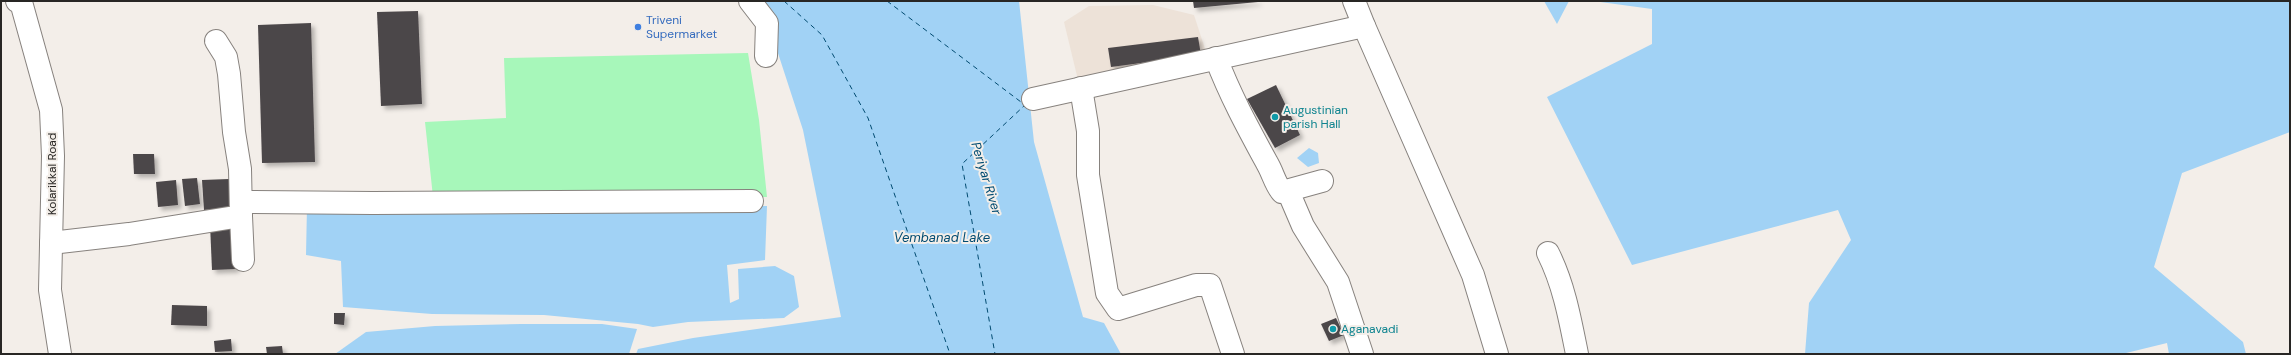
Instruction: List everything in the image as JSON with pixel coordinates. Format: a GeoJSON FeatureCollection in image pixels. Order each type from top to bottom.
{"type":"FeatureCollection","features":[{"type":"Feature","properties":{"kind":"street","name":"Kolarikkal Road"},"geometry":{"type":"LineString","coordinates":[[16,1],[21,2],[51,110],[53,156],[50,290],[60,354]]}},
{"type":"Feature","properties":{"kind":"street"},"geometry":{"type":"LineString","coordinates":[[750,1],[766,23],[766,56]]}},
{"type":"Feature","properties":{"kind":"street"},"geometry":{"type":"LineString","coordinates":[[1354,1],[1473,276],[1497,354]]}},
{"type":"Feature","properties":{"kind":"street"},"geometry":{"type":"LineString","coordinates":[[1033,99],[1364,26]]}},
{"type":"Feature","properties":{"kind":"street"},"geometry":{"type":"LineString","coordinates":[[216,41],[226,57],[229,74],[234,132],[240,169],[243,260]]}},
{"type":"Feature","properties":{"kind":"street"},"geometry":{"type":"LineString","coordinates":[[1216,58],[1231,97],[1268,163],[1277,187],[1282,192],[1322,181]]}},
{"type":"Feature","properties":{"kind":"street"},"geometry":{"type":"LineString","coordinates":[[1081,88],[1088,131],[1088,175],[1107,293],[1118,309],[1196,285],[1210,285],[1233,354]]}},
{"type":"Feature","properties":{"kind":"street"},"geometry":{"type":"LineString","coordinates":[[1288,191],[1303,226],[1338,282],[1362,354]]}},
{"type":"Feature","properties":{"kind":"street"},"geometry":{"type":"LineString","coordinates":[[51,243],[129,234],[241,209],[381,203],[752,201]]}},
{"type":"Feature","properties":{"kind":"street"},"geometry":{"type":"LineString","coordinates":[[1548,253],[1558,273],[1577,354]]}},
{"type":"Feature","properties":{"kind":"shaded area"},"geometry":{"type":"Polygon","coordinates":[[[1153,5],[1194,15],[1207,55],[1078,80],[1064,22],[1089,6],[1153,5]]]}},
{"type":"Feature","properties":{"kind":"green space"},"geometry":{"type":"Polygon","coordinates":[[[748,53],[759,120],[767,197],[602,195],[433,197],[425,122],[506,118],[504,58],[748,53]]]}},
{"type":"Feature","properties":{"kind":"water","name":"Vembanad Lake"},"geometry":{"type":"Polygon","coordinates":[[[765,1],[1019,1],[1034,142],[1083,317],[1104,323],[1121,354],[636,354],[638,349],[693,338],[841,317],[803,130],[776,47],[765,1]]]}},
{"type":"Feature","properties":{"kind":"water"},"geometry":{"type":"Polygon","coordinates":[[[1544,1],[1569,1],[1557,24],[1544,1]]]}},
{"type":"Feature","properties":{"kind":"water"},"geometry":{"type":"Polygon","coordinates":[[[1593,1],[2290,1],[2290,132],[2182,173],[2154,267],[2243,342],[2246,354],[2169,354],[2167,343],[2122,354],[1805,354],[1809,303],[1851,240],[1838,210],[1632,265],[1547,97],[1652,44],[1652,9],[1593,1]]]}},
{"type":"Feature","properties":{"kind":"water"},"geometry":{"type":"Polygon","coordinates":[[[1309,148],[1318,153],[1319,163],[1308,167],[1297,158],[1309,148]]]}},
{"type":"Feature","properties":{"kind":"water"},"geometry":{"type":"Polygon","coordinates":[[[307,206],[767,206],[765,260],[727,265],[730,303],[739,299],[738,269],[775,266],[794,276],[799,307],[784,318],[688,322],[653,327],[638,324],[544,315],[432,314],[343,307],[341,261],[306,255],[307,206]]]}},
{"type":"Feature","properties":{"kind":"water"},"geometry":{"type":"Polygon","coordinates":[[[602,324],[637,329],[629,354],[335,354],[366,332],[435,326],[602,324]]]}},
{"type":"Feature","properties":{"kind":"building"},"geometry":{"type":"Polygon","coordinates":[[[1193,1],[1258,1],[1258,2],[1194,8],[1193,1]]]}},
{"type":"Feature","properties":{"kind":"building"},"geometry":{"type":"Polygon","coordinates":[[[418,11],[422,104],[381,106],[377,12],[418,11]]]}},
{"type":"Feature","properties":{"kind":"building"},"geometry":{"type":"Polygon","coordinates":[[[311,23],[315,162],[262,163],[258,25],[311,23]]]}},
{"type":"Feature","properties":{"kind":"building"},"geometry":{"type":"Polygon","coordinates":[[[1198,37],[1201,55],[1111,67],[1108,48],[1198,37]]]}},
{"type":"Feature","properties":{"kind":"building","name":"Augustinian parish Hall"},"geometry":{"type":"Polygon","coordinates":[[[1276,85],[1300,135],[1275,148],[1247,99],[1276,85]]]}},
{"type":"Feature","properties":{"kind":"building"},"geometry":{"type":"Polygon","coordinates":[[[133,154],[154,154],[155,174],[134,174],[133,154]]]}},
{"type":"Feature","properties":{"kind":"building"},"geometry":{"type":"Polygon","coordinates":[[[197,178],[200,204],[185,206],[182,179],[197,178]]]}},
{"type":"Feature","properties":{"kind":"building"},"geometry":{"type":"Polygon","coordinates":[[[229,179],[231,208],[204,210],[202,180],[229,179]]]}},
{"type":"Feature","properties":{"kind":"building"},"geometry":{"type":"Polygon","coordinates":[[[176,180],[178,205],[158,207],[156,182],[176,180]]]}},
{"type":"Feature","properties":{"kind":"building"},"geometry":{"type":"Polygon","coordinates":[[[234,223],[236,269],[212,270],[210,224],[234,223]]]}},
{"type":"Feature","properties":{"kind":"building"},"geometry":{"type":"Polygon","coordinates":[[[172,305],[207,306],[207,326],[171,325],[172,305]]]}},
{"type":"Feature","properties":{"kind":"building"},"geometry":{"type":"Polygon","coordinates":[[[334,313],[345,313],[344,325],[334,324],[334,313]]]}},
{"type":"Feature","properties":{"kind":"building","name":"Aganavadi"},"geometry":{"type":"Polygon","coordinates":[[[1336,318],[1344,335],[1329,341],[1321,324],[1336,318]]]}},
{"type":"Feature","properties":{"kind":"building"},"geometry":{"type":"Polygon","coordinates":[[[231,339],[232,351],[215,352],[214,341],[231,339]]]}},
{"type":"Feature","properties":{"kind":"building"},"geometry":{"type":"Polygon","coordinates":[[[282,346],[283,354],[267,354],[266,347],[282,346]]]}},
{"type":"Feature","properties":{"kind":"ferry route"},"geometry":{"type":"LineString","coordinates":[[784,1],[822,35],[868,118],[950,354]]}},
{"type":"Feature","properties":{"kind":"ferry route"},"geometry":{"type":"LineString","coordinates":[[887,1],[1025,105],[962,164],[995,354]]}},
{"type":"Feature","properties":{"kind":"place","name":"Triveni Supermarket"},"geometry":{"type":"Point","coordinates":[638,27]}},
{"type":"Feature","properties":{"kind":"place","name":"Augustinian parish Hall"},"geometry":{"type":"Point","coordinates":[1275,117]}},
{"type":"Feature","properties":{"kind":"place","name":"Aganavadi"},"geometry":{"type":"Point","coordinates":[1333,329]}},
{"type":"Feature","properties":{"kind":"water label","name":"Periyar River"},"geometry":{"type":"Point","coordinates":[987,178]}}]}
